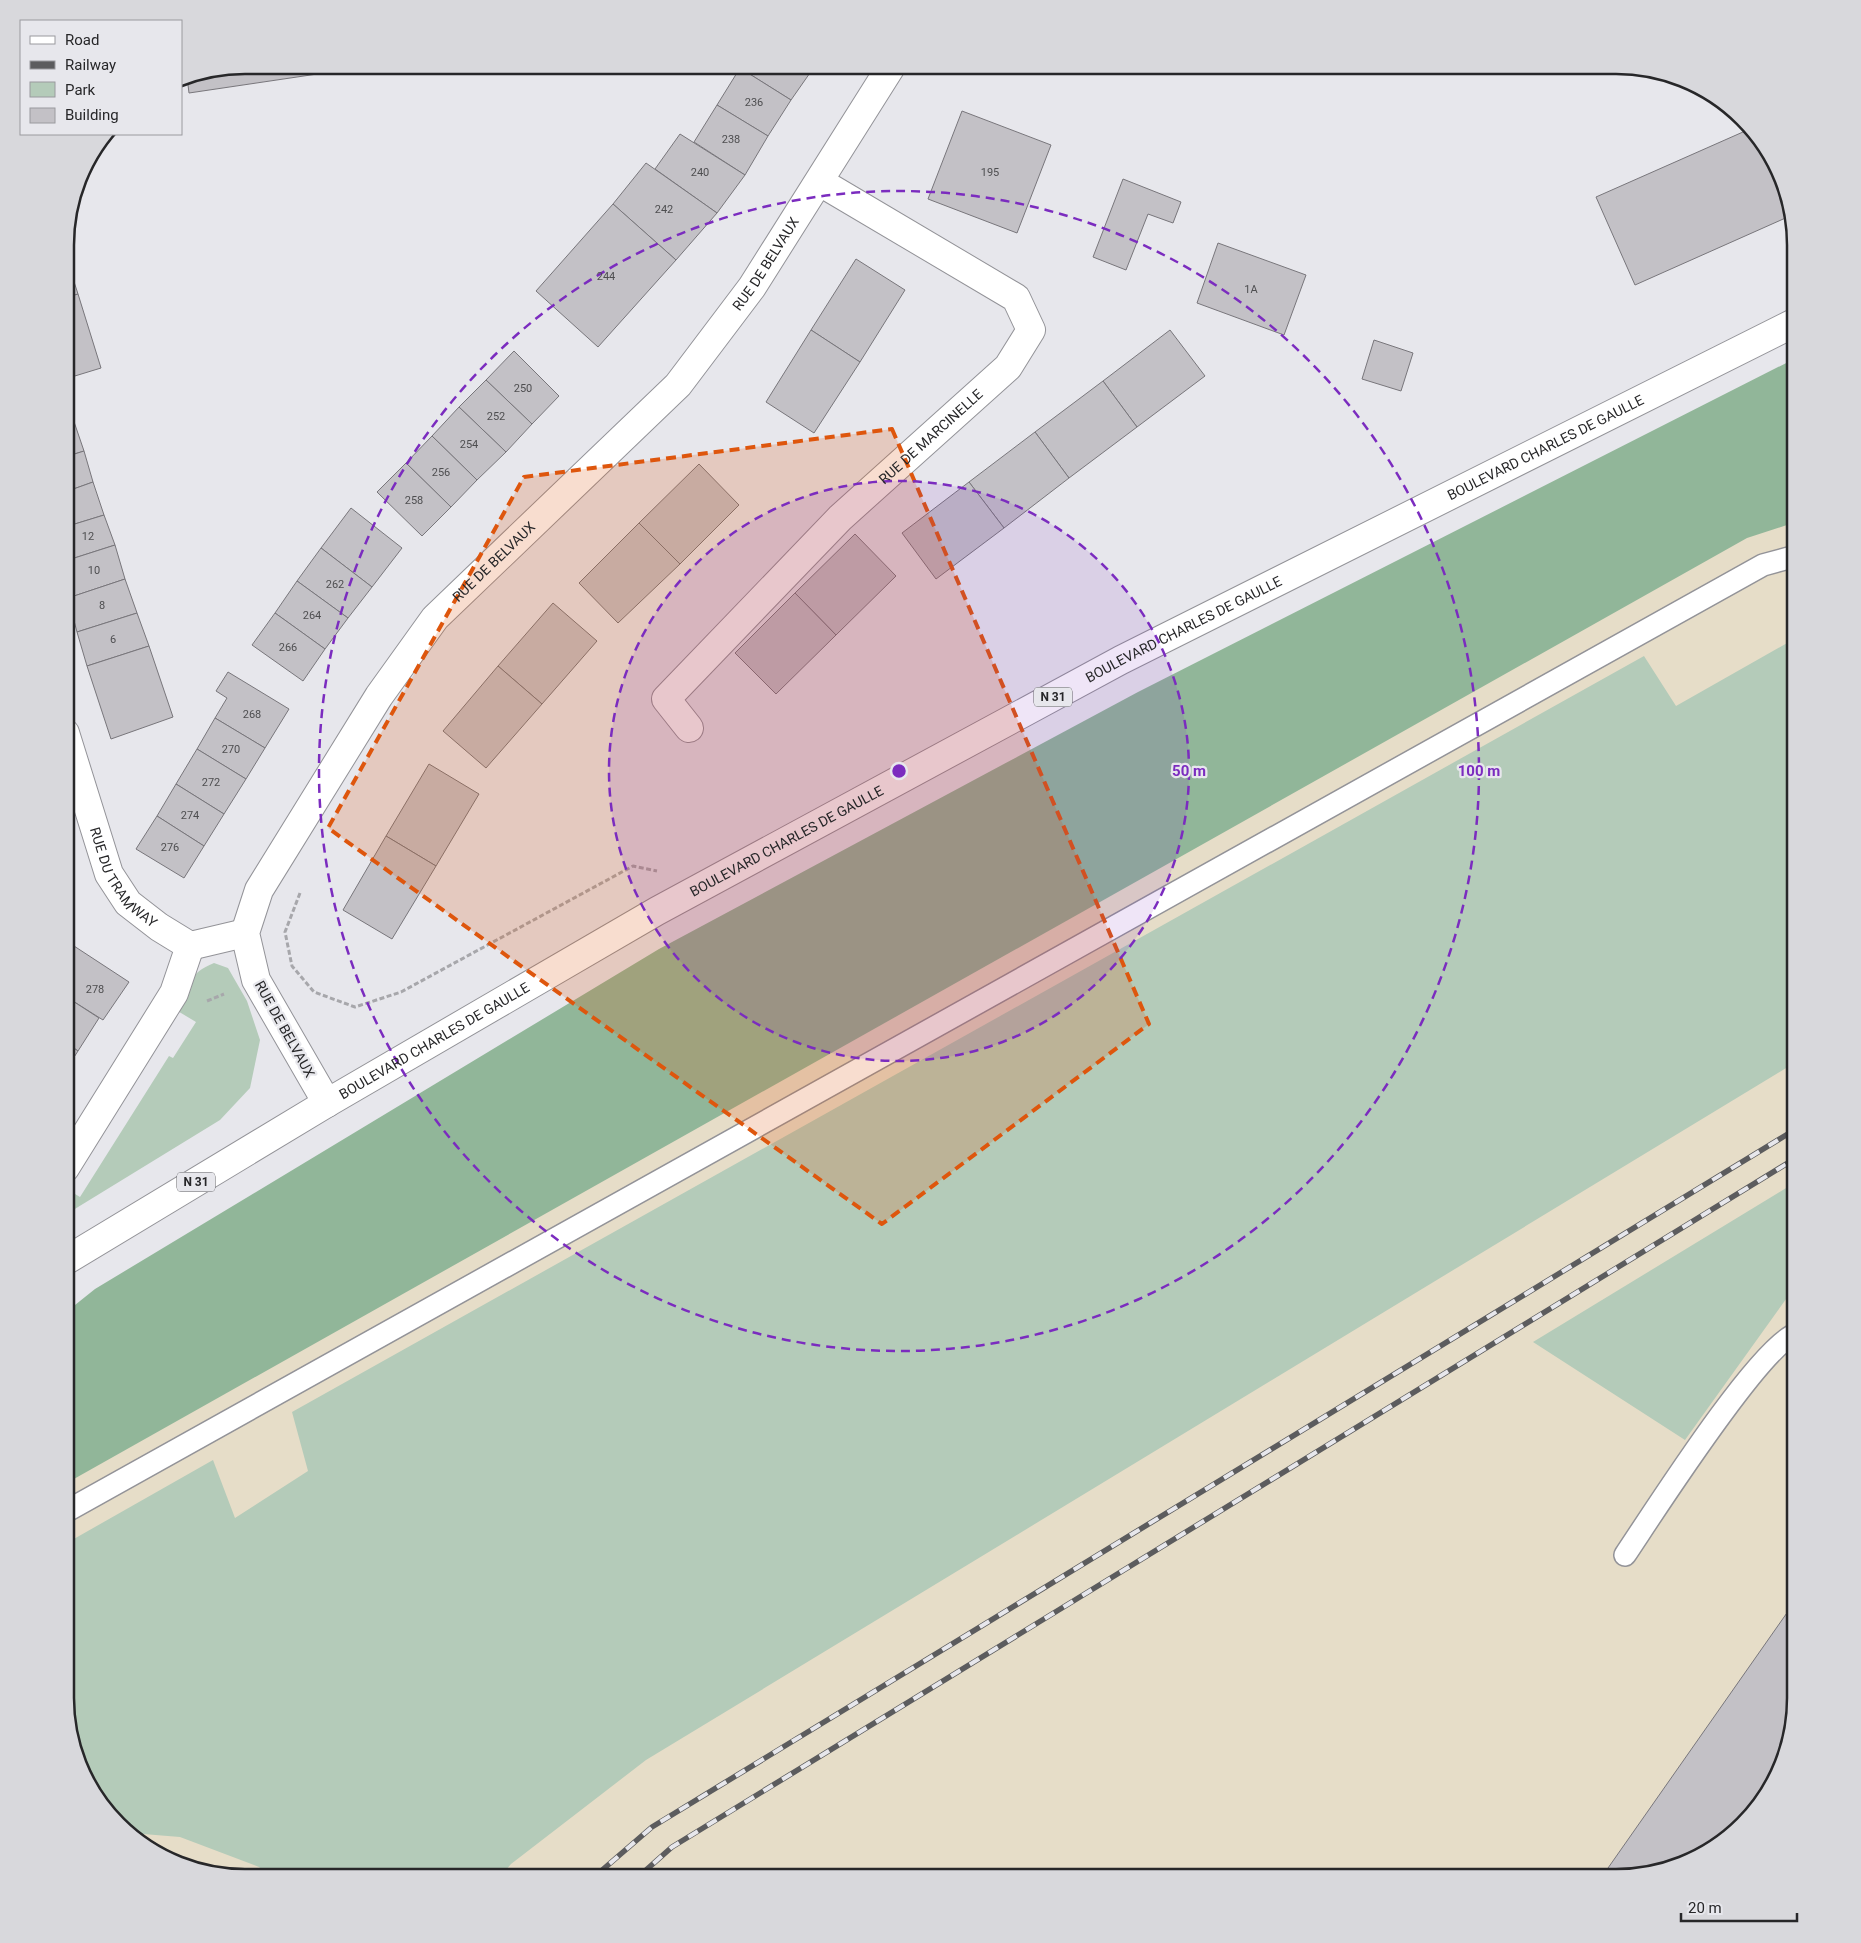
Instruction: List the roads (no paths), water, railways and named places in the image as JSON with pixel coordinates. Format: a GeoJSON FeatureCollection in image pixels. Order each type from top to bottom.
{"type":"FeatureCollection","features":[{"type":"Feature","properties":{"kind":"street","name":"RUE DE BELVAUX"},"geometry":{"type":"LineString","coordinates":[[327,1103],[256,980],[245,932],[259,890],[379,696],[436,618],[678,385],[752,287],[886,74]]}},
{"type":"Feature","properties":{"kind":"street","name":"RUE DE MARCINELLE"},"geometry":{"type":"LineString","coordinates":[[689,728],[666,699],[840,518],[1008,367],[1031,330],[1016,298],[820,182]]}},
{"type":"Feature","properties":{"kind":"street","name":"BOULEVARD CHARLES DE GAULLE"},"geometry":{"type":"LineString","coordinates":[[74,1256],[327,1103],[657,911],[1121,660],[1787,327]]}},
{"type":"Feature","properties":{"kind":"street","name":"RUE DU TRAMWAY"},"geometry":{"type":"LineString","coordinates":[[74,762],[109,874],[128,903],[158,927],[190,946]]}},
{"type":"Feature","properties":{"kind":"street"},"geometry":{"type":"LineString","coordinates":[[74,1154],[174,993],[190,946],[245,932]]}},
{"type":"Feature","properties":{"kind":"lane"},"geometry":{"type":"LineString","coordinates":[[74,1507],[1763,565],[1787,558]]}},
{"type":"Feature","properties":{"kind":"lane"},"geometry":{"type":"LineString","coordinates":[[1625,1555],[1752,1373],[1787,1337]]}},
{"type":"Feature","properties":{"kind":"railway"},"geometry":{"type":"LineString","coordinates":[[603,1869],[652,1827],[1787,1134]]}},
{"type":"Feature","properties":{"kind":"railway"},"geometry":{"type":"LineString","coordinates":[[647,1869],[672,1847],[1787,1164]]}}]}
